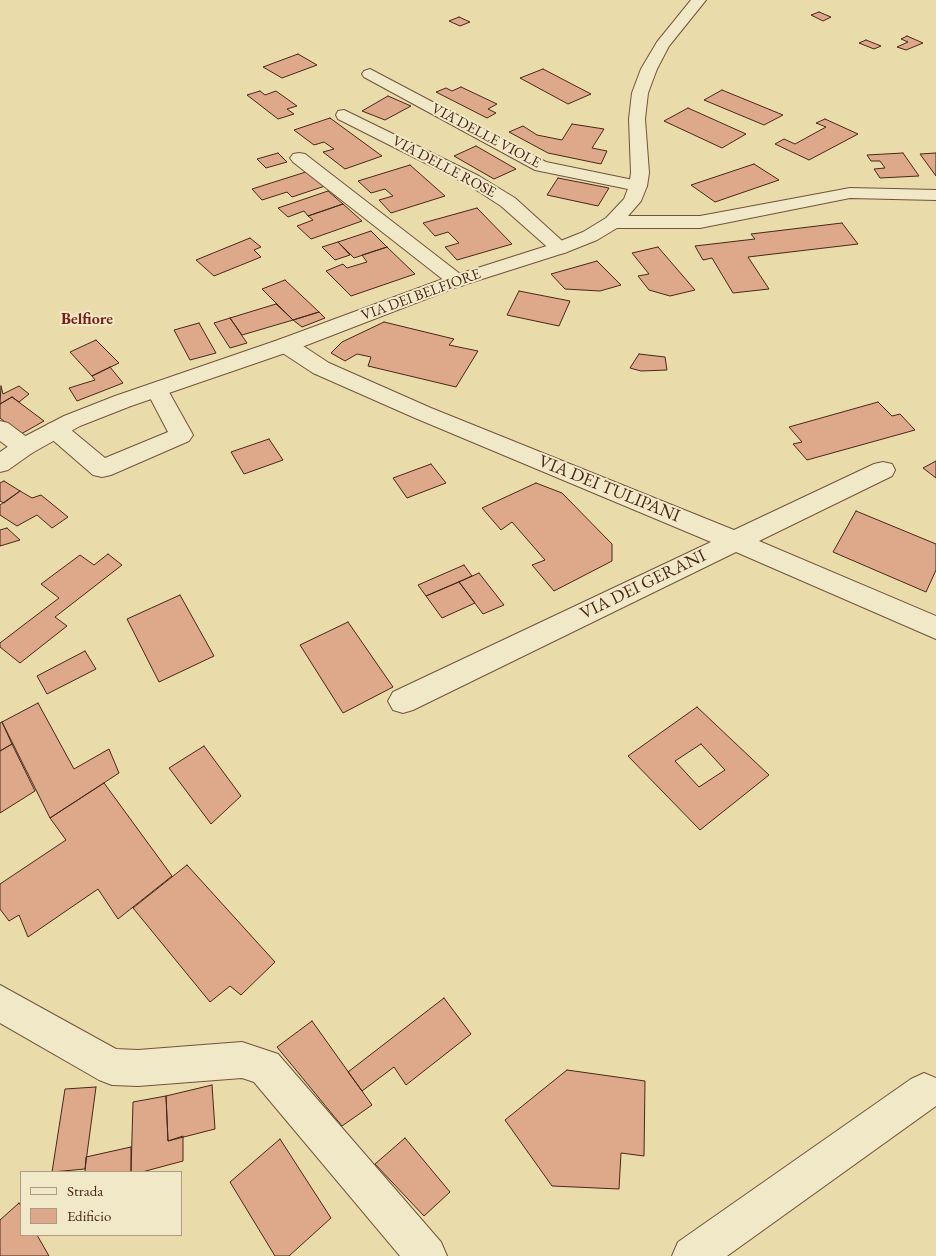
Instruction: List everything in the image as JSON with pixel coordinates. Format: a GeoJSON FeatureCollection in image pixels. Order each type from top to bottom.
{"type":"FeatureCollection","features":[{"type":"Feature","properties":{"kind":"street","name":"VIA DEI BELFIORE"},"geometry":{"type":"LineString","coordinates":[[0,464],[24,447],[81,418],[286,345],[457,281],[560,248],[590,236],[613,222],[632,201],[638,186],[640,173],[637,119],[640,93],[649,69],[662,45],[699,0]]}},
{"type":"Feature","properties":{"kind":"street","name":"VIA DELLE VIOLE"},"geometry":{"type":"LineString","coordinates":[[370,74],[541,166],[638,186]]}},
{"type":"Feature","properties":{"kind":"street","name":"VIA DELLE ROSE"},"geometry":{"type":"LineString","coordinates":[[344,115],[473,180],[508,202],[560,248]]}},
{"type":"Feature","properties":{"kind":"street"},"geometry":{"type":"LineString","coordinates":[[299,158],[457,281]]}},
{"type":"Feature","properties":{"kind":"street"},"geometry":{"type":"LineString","coordinates":[[613,222],[700,222],[850,192],[936,195]]}},
{"type":"Feature","properties":{"kind":"street","name":"VIA DEI TULIPANI"},"geometry":{"type":"LineString","coordinates":[[286,345],[321,368],[423,413],[735,541],[936,628]]}},
{"type":"Feature","properties":{"kind":"street"},"geometry":{"type":"LineString","coordinates":[[56,430],[102,469],[181,435],[157,390]]}},
{"type":"Feature","properties":{"kind":"street"},"geometry":{"type":"LineString","coordinates":[[0,429],[24,447]]}},
{"type":"Feature","properties":{"kind":"street","name":"VIA DEI GERANI"},"geometry":{"type":"LineString","coordinates":[[402,701],[883,470]]}},
{"type":"Feature","properties":{"kind":"street"},"geometry":{"type":"LineString","coordinates":[[0,1003],[112,1067],[138,1068],[242,1060],[265,1067],[427,1256]]}},
{"type":"Feature","properties":{"kind":"street"},"geometry":{"type":"LineString","coordinates":[[692,1256],[924,1092]]}},
{"type":"Feature","properties":{"kind":"building"},"geometry":{"type":"Polygon","coordinates":[[[819,12],[831,17],[823,21],[811,15],[819,12]]]}},
{"type":"Feature","properties":{"kind":"building"},"geometry":{"type":"Polygon","coordinates":[[[459,17],[470,22],[460,26],[449,21],[459,17]]]}},
{"type":"Feature","properties":{"kind":"building"},"geometry":{"type":"Polygon","coordinates":[[[907,36],[923,43],[906,50],[897,47],[908,42],[901,39],[907,36]]]}},
{"type":"Feature","properties":{"kind":"building"},"geometry":{"type":"Polygon","coordinates":[[[866,40],[881,46],[874,49],[859,43],[866,40]]]}},
{"type":"Feature","properties":{"kind":"building"},"geometry":{"type":"Polygon","coordinates":[[[298,54],[317,65],[282,78],[263,67],[298,54]]]}},
{"type":"Feature","properties":{"kind":"building"},"geometry":{"type":"Polygon","coordinates":[[[543,69],[591,94],[568,104],[520,78],[543,69]]]}},
{"type":"Feature","properties":{"kind":"building"},"geometry":{"type":"Polygon","coordinates":[[[461,87],[497,104],[488,109],[496,113],[487,118],[436,92],[446,88],[452,91],[461,87]]]}},
{"type":"Feature","properties":{"kind":"building"},"geometry":{"type":"Polygon","coordinates":[[[722,90],[783,115],[764,125],[704,100],[722,90]]]}},
{"type":"Feature","properties":{"kind":"building"},"geometry":{"type":"Polygon","coordinates":[[[260,91],[265,95],[276,91],[297,106],[287,109],[294,114],[278,119],[247,95],[260,91]]]}},
{"type":"Feature","properties":{"kind":"building"},"geometry":{"type":"Polygon","coordinates":[[[388,96],[411,106],[385,120],[362,111],[388,96]]]}},
{"type":"Feature","properties":{"kind":"building"},"geometry":{"type":"Polygon","coordinates":[[[688,108],[746,134],[722,148],[664,121],[688,108]]]}},
{"type":"Feature","properties":{"kind":"building"},"geometry":{"type":"Polygon","coordinates":[[[330,118],[382,156],[345,169],[323,152],[334,149],[324,142],[314,145],[294,130],[330,118]]]}},
{"type":"Feature","properties":{"kind":"building"},"geometry":{"type":"Polygon","coordinates":[[[825,119],[858,134],[809,160],[775,144],[784,139],[795,144],[826,127],[816,123],[825,119]]]}},
{"type":"Feature","properties":{"kind":"building"},"geometry":{"type":"Polygon","coordinates":[[[572,124],[604,129],[592,148],[607,151],[601,164],[548,153],[509,132],[523,126],[537,135],[562,140],[572,124]]]}},
{"type":"Feature","properties":{"kind":"building"},"geometry":{"type":"Polygon","coordinates":[[[476,146],[516,169],[494,179],[454,156],[476,146]]]}},
{"type":"Feature","properties":{"kind":"building"},"geometry":{"type":"Polygon","coordinates":[[[278,153],[287,162],[266,168],[257,159],[278,153]]]}},
{"type":"Feature","properties":{"kind":"building"},"geometry":{"type":"Polygon","coordinates":[[[903,153],[919,176],[880,178],[874,169],[885,168],[880,161],[871,161],[867,155],[903,153]]]}},
{"type":"Feature","properties":{"kind":"building"},"geometry":{"type":"Polygon","coordinates":[[[936,153],[936,176],[920,154],[936,153]]]}},
{"type":"Feature","properties":{"kind":"building"},"geometry":{"type":"Polygon","coordinates":[[[754,164],[779,180],[715,202],[691,185],[754,164]]]}},
{"type":"Feature","properties":{"kind":"building"},"geometry":{"type":"Polygon","coordinates":[[[410,165],[445,196],[391,213],[379,200],[393,196],[385,189],[371,193],[358,181],[410,165]]]}},
{"type":"Feature","properties":{"kind":"building"},"geometry":{"type":"Polygon","coordinates":[[[309,171],[325,186],[292,197],[287,192],[262,200],[252,189],[309,171]]]}},
{"type":"Feature","properties":{"kind":"building"},"geometry":{"type":"Polygon","coordinates":[[[558,178],[609,188],[598,206],[547,195],[558,178]]]}},
{"type":"Feature","properties":{"kind":"building"},"geometry":{"type":"Polygon","coordinates":[[[328,191],[343,204],[308,216],[304,211],[288,217],[278,208],[328,191]]]}},
{"type":"Feature","properties":{"kind":"building"},"geometry":{"type":"Polygon","coordinates":[[[343,204],[362,221],[311,239],[297,226],[313,220],[308,216],[343,204]]]}},
{"type":"Feature","properties":{"kind":"building"},"geometry":{"type":"Polygon","coordinates":[[[477,208],[512,244],[457,260],[445,247],[459,243],[448,232],[435,236],[423,223],[477,208]]]}},
{"type":"Feature","properties":{"kind":"building"},"geometry":{"type":"Polygon","coordinates":[[[842,223],[858,244],[748,257],[769,289],[733,293],[712,258],[703,260],[695,246],[755,239],[751,234],[842,223]]]}},
{"type":"Feature","properties":{"kind":"building"},"geometry":{"type":"Polygon","coordinates":[[[371,231],[387,247],[354,258],[338,242],[371,231]]]}},
{"type":"Feature","properties":{"kind":"building"},"geometry":{"type":"Polygon","coordinates":[[[250,238],[261,247],[254,250],[261,257],[214,276],[196,260],[250,238]]]}},
{"type":"Feature","properties":{"kind":"building"},"geometry":{"type":"Polygon","coordinates":[[[338,242],[350,255],[335,260],[322,247],[338,242]]]}},
{"type":"Feature","properties":{"kind":"building"},"geometry":{"type":"Polygon","coordinates":[[[387,247],[415,274],[351,296],[326,271],[343,264],[347,268],[367,262],[362,255],[387,247]]]}},
{"type":"Feature","properties":{"kind":"building"},"geometry":{"type":"Polygon","coordinates":[[[658,247],[695,290],[670,296],[649,290],[638,276],[649,274],[632,253],[658,247]]]}},
{"type":"Feature","properties":{"kind":"building"},"geometry":{"type":"Polygon","coordinates":[[[597,261],[621,285],[600,291],[565,289],[551,274],[597,261]]]}},
{"type":"Feature","properties":{"kind":"building"},"geometry":{"type":"Polygon","coordinates":[[[285,280],[319,312],[293,320],[262,289],[285,280]]]}},
{"type":"Feature","properties":{"kind":"building"},"geometry":{"type":"Polygon","coordinates":[[[519,291],[570,301],[559,326],[507,315],[519,291]]]}},
{"type":"Feature","properties":{"kind":"building"},"geometry":{"type":"Polygon","coordinates":[[[276,304],[293,320],[242,335],[230,318],[276,304]]]}},
{"type":"Feature","properties":{"kind":"building"},"geometry":{"type":"Polygon","coordinates":[[[319,312],[325,318],[302,327],[293,320],[319,312]]]}},
{"type":"Feature","properties":{"kind":"building"},"geometry":{"type":"Polygon","coordinates":[[[230,318],[247,343],[230,348],[214,323],[230,318]]]}},
{"type":"Feature","properties":{"kind":"building"},"geometry":{"type":"Polygon","coordinates":[[[384,322],[454,339],[449,345],[478,351],[456,387],[368,366],[371,357],[357,354],[345,361],[331,353],[342,342],[384,322]]]}},
{"type":"Feature","properties":{"kind":"building"},"geometry":{"type":"Polygon","coordinates":[[[199,323],[216,353],[190,360],[174,330],[199,323]]]}},
{"type":"Feature","properties":{"kind":"building"},"geometry":{"type":"Polygon","coordinates":[[[96,340],[119,363],[92,376],[70,352],[96,340]]]}},
{"type":"Feature","properties":{"kind":"building"},"geometry":{"type":"Polygon","coordinates":[[[639,354],[665,357],[667,370],[641,371],[630,368],[639,354]]]}},
{"type":"Feature","properties":{"kind":"building"},"geometry":{"type":"Polygon","coordinates":[[[110,367],[123,383],[77,401],[69,388],[95,380],[92,376],[110,367]]]}},
{"type":"Feature","properties":{"kind":"building"},"geometry":{"type":"Polygon","coordinates":[[[1,386],[3,394],[19,386],[29,394],[19,402],[12,397],[0,404],[1,386]]]}},
{"type":"Feature","properties":{"kind":"building"},"geometry":{"type":"Polygon","coordinates":[[[12,397],[44,421],[21,434],[0,418],[0,404],[12,397]]]}},
{"type":"Feature","properties":{"kind":"building"},"geometry":{"type":"Polygon","coordinates":[[[878,402],[892,416],[900,414],[915,430],[807,460],[793,444],[802,442],[789,427],[878,402]]]}},
{"type":"Feature","properties":{"kind":"building"},"geometry":{"type":"Polygon","coordinates":[[[269,439],[283,460],[244,474],[231,452],[269,439]]]}},
{"type":"Feature","properties":{"kind":"building"},"geometry":{"type":"Polygon","coordinates":[[[936,461],[936,478],[923,468],[936,461]]]}},
{"type":"Feature","properties":{"kind":"building"},"geometry":{"type":"Polygon","coordinates":[[[431,464],[446,483],[407,498],[393,478],[431,464]]]}},
{"type":"Feature","properties":{"kind":"building"},"geometry":{"type":"Polygon","coordinates":[[[4,481],[20,491],[4,503],[0,501],[0,483],[4,481]]]}},
{"type":"Feature","properties":{"kind":"building"},"geometry":{"type":"Polygon","coordinates":[[[536,483],[562,493],[612,544],[612,561],[554,591],[532,565],[545,560],[512,522],[501,530],[482,508],[536,483]]]}},
{"type":"Feature","properties":{"kind":"building"},"geometry":{"type":"Polygon","coordinates":[[[20,491],[32,498],[41,495],[68,517],[52,528],[37,515],[17,526],[0,515],[0,505],[20,491]]]}},
{"type":"Feature","properties":{"kind":"building"},"geometry":{"type":"Polygon","coordinates":[[[856,511],[936,544],[936,570],[926,592],[833,552],[856,511]]]}},
{"type":"Feature","properties":{"kind":"building"},"geometry":{"type":"Polygon","coordinates":[[[7,528],[20,540],[0,546],[0,530],[7,528]]]}},
{"type":"Feature","properties":{"kind":"building"},"geometry":{"type":"Polygon","coordinates":[[[108,554],[122,565],[55,617],[67,626],[20,663],[0,647],[0,643],[59,598],[41,584],[80,555],[94,565],[108,554]]]}},
{"type":"Feature","properties":{"kind":"building"},"geometry":{"type":"Polygon","coordinates":[[[464,565],[472,576],[426,596],[418,585],[464,565]]]}},
{"type":"Feature","properties":{"kind":"building"},"geometry":{"type":"Polygon","coordinates":[[[479,573],[504,605],[483,614],[459,582],[479,573]]]}},
{"type":"Feature","properties":{"kind":"building"},"geometry":{"type":"Polygon","coordinates":[[[459,582],[475,603],[442,618],[426,596],[459,582]]]}},
{"type":"Feature","properties":{"kind":"building"},"geometry":{"type":"Polygon","coordinates":[[[180,595],[214,656],[159,682],[127,619],[180,595]]]}},
{"type":"Feature","properties":{"kind":"building"},"geometry":{"type":"Polygon","coordinates":[[[348,622],[393,687],[343,713],[300,645],[348,622]]]}},
{"type":"Feature","properties":{"kind":"building"},"geometry":{"type":"Polygon","coordinates":[[[85,651],[96,669],[47,694],[37,676],[85,651]]]}},
{"type":"Feature","properties":{"kind":"building"},"geometry":{"type":"Polygon","coordinates":[[[38,703],[74,769],[109,749],[119,773],[50,818],[2,722],[38,703]]]}},
{"type":"Feature","properties":{"kind":"building"},"geometry":{"type":"Polygon","coordinates":[[[697,707],[769,775],[700,830],[628,756],[697,707]],[[701,744],[675,761],[699,787],[725,770],[701,744]]]}},
{"type":"Feature","properties":{"kind":"building"},"geometry":{"type":"Polygon","coordinates":[[[2,722],[12,744],[0,751],[0,723],[2,722]]]}},
{"type":"Feature","properties":{"kind":"building"},"geometry":{"type":"Polygon","coordinates":[[[12,744],[35,791],[0,813],[0,751],[12,744]]]}},
{"type":"Feature","properties":{"kind":"building"},"geometry":{"type":"Polygon","coordinates":[[[204,746],[241,796],[211,824],[169,768],[204,746]]]}},
{"type":"Feature","properties":{"kind":"building"},"geometry":{"type":"Polygon","coordinates":[[[104,783],[172,876],[118,919],[98,889],[28,937],[19,915],[9,921],[0,909],[0,884],[66,840],[50,818],[104,783]]]}},
{"type":"Feature","properties":{"kind":"building"},"geometry":{"type":"Polygon","coordinates":[[[187,865],[275,962],[241,995],[230,986],[210,1002],[133,908],[187,865]]]}},
{"type":"Feature","properties":{"kind":"building"},"geometry":{"type":"Polygon","coordinates":[[[444,998],[471,1034],[406,1085],[394,1067],[362,1091],[348,1072],[444,998]]]}},
{"type":"Feature","properties":{"kind":"building"},"geometry":{"type":"Polygon","coordinates":[[[312,1021],[372,1105],[342,1126],[277,1047],[312,1021]]]}},
{"type":"Feature","properties":{"kind":"building"},"geometry":{"type":"Polygon","coordinates":[[[567,1070],[645,1081],[644,1156],[621,1153],[619,1189],[552,1186],[505,1120],[567,1070]]]}},
{"type":"Feature","properties":{"kind":"building"},"geometry":{"type":"Polygon","coordinates":[[[212,1085],[215,1129],[168,1141],[166,1096],[212,1085]]]}},
{"type":"Feature","properties":{"kind":"building"},"geometry":{"type":"Polygon","coordinates":[[[96,1087],[85,1169],[52,1171],[65,1089],[96,1087]]]}},
{"type":"Feature","properties":{"kind":"building"},"geometry":{"type":"Polygon","coordinates":[[[166,1096],[168,1141],[183,1136],[183,1161],[146,1171],[131,1171],[133,1102],[166,1096]]]}},
{"type":"Feature","properties":{"kind":"building"},"geometry":{"type":"Polygon","coordinates":[[[405,1138],[450,1192],[424,1216],[375,1164],[405,1138]]]}},
{"type":"Feature","properties":{"kind":"building"},"geometry":{"type":"Polygon","coordinates":[[[280,1139],[331,1218],[289,1256],[275,1256],[230,1182],[280,1139]]]}},
{"type":"Feature","properties":{"kind":"building"},"geometry":{"type":"Polygon","coordinates":[[[131,1147],[131,1171],[85,1171],[86,1157],[131,1147]]]}},
{"type":"Feature","properties":{"kind":"building"},"geometry":{"type":"Polygon","coordinates":[[[19,1203],[20,1236],[38,1236],[49,1256],[0,1256],[0,1220],[19,1203]]]}},
{"type":"Feature","properties":{"kind":"district","name":"Belfiore"},"geometry":{"type":"Point","coordinates":[87,320]}}]}
